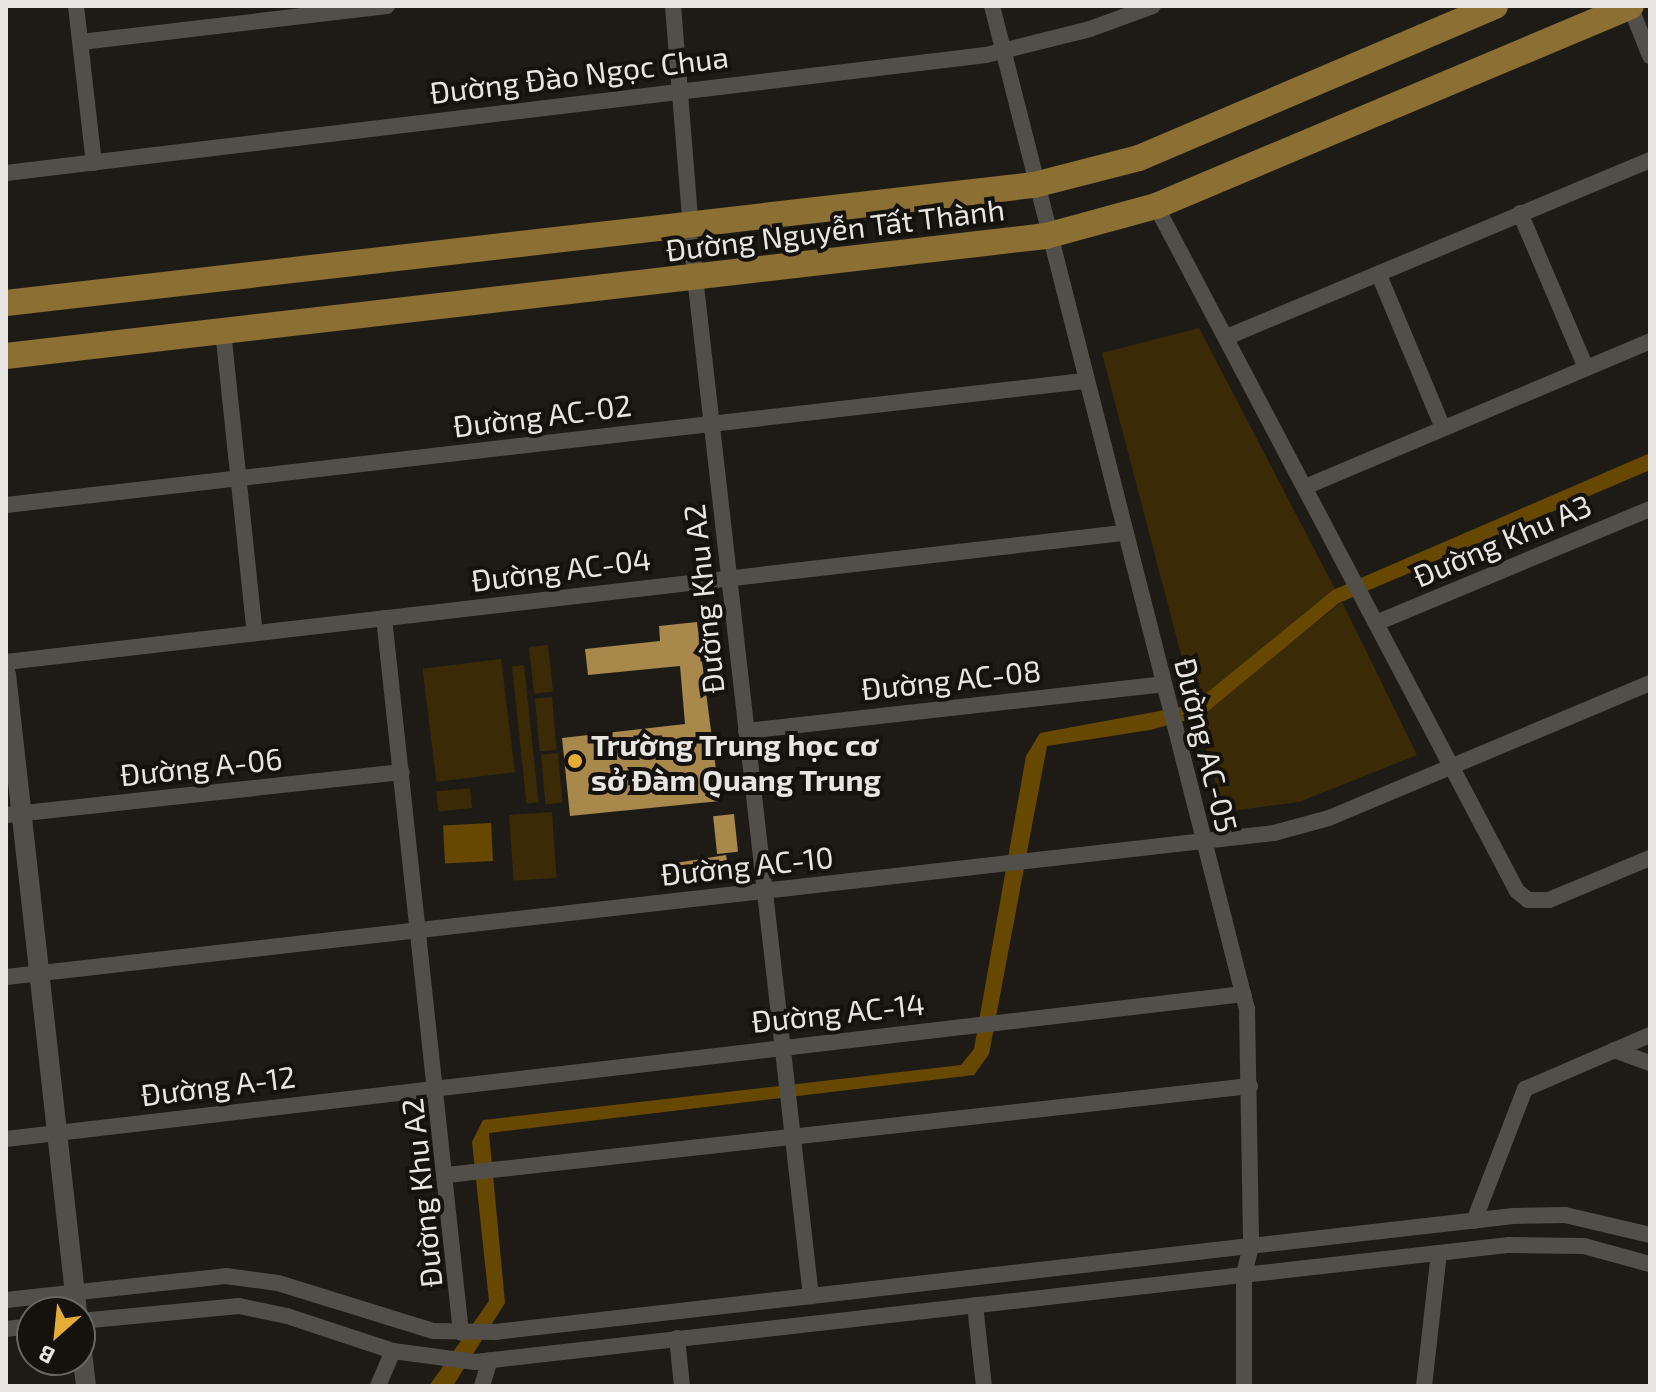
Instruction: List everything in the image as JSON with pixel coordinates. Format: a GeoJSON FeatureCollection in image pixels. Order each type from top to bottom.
{"type":"FeatureCollection","features":[{"type":"Feature","properties":{"kind":"main road","name":"Đường Nguyễn Tất Thành"},"geometry":{"type":"LineString","coordinates":[[6,303],[1034,185],[1139,158],[1495,6]]}},
{"type":"Feature","properties":{"kind":"main road","name":"Đường Nguyễn Tất Thành"},"geometry":{"type":"LineString","coordinates":[[6,356],[1046,236],[1156,206],[1630,6]]}},
{"type":"Feature","properties":{"kind":"street"},"geometry":{"type":"LineString","coordinates":[[76,6],[94,163]]}},
{"type":"Feature","properties":{"kind":"street"},"geometry":{"type":"LineString","coordinates":[[81,42],[387,6]]}},
{"type":"Feature","properties":{"kind":"street","name":"Đường Khu A2"},"geometry":{"type":"LineString","coordinates":[[673,6],[683,89],[689,225],[811,1296]]}},
{"type":"Feature","properties":{"kind":"street","name":"Đường AC-05"},"geometry":{"type":"LineString","coordinates":[[992,6],[1046,236],[1244,994],[1250,1086],[1251,1246],[1244,1275],[1244,1386]]}},
{"type":"Feature","properties":{"kind":"street","name":"Đường Đào Ngọc Chua"},"geometry":{"type":"LineString","coordinates":[[6,173],[1003,52],[1153,6]]}},
{"type":"Feature","properties":{"kind":"street"},"geometry":{"type":"LineString","coordinates":[[1630,6],[1650,56]]}},
{"type":"Feature","properties":{"kind":"street"},"geometry":{"type":"LineString","coordinates":[[1227,337],[1650,160]]}},
{"type":"Feature","properties":{"kind":"street"},"geometry":{"type":"LineString","coordinates":[[1156,206],[1513,886],[1528,900],[1549,900],[1650,858]]}},
{"type":"Feature","properties":{"kind":"street"},"geometry":{"type":"LineString","coordinates":[[1520,213],[1586,368]]}},
{"type":"Feature","properties":{"kind":"street"},"geometry":{"type":"LineString","coordinates":[[1379,275],[1443,428]]}},
{"type":"Feature","properties":{"kind":"street"},"geometry":{"type":"LineString","coordinates":[[223,331],[255,633]]}},
{"type":"Feature","properties":{"kind":"street"},"geometry":{"type":"LineString","coordinates":[[1305,487],[1650,341]]}},
{"type":"Feature","properties":{"kind":"street","name":"Đường AC-02"},"geometry":{"type":"LineString","coordinates":[[6,505],[1084,381]]}},
{"type":"Feature","properties":{"kind":"street","name":"Đường Khu A3"},"geometry":{"type":"LineString","coordinates":[[1376,623],[1650,509]]}},
{"type":"Feature","properties":{"kind":"street","name":"Đường AC-04"},"geometry":{"type":"LineString","coordinates":[[6,662],[1123,533]]}},
{"type":"Feature","properties":{"kind":"street","name":"Đường Khu A2"},"geometry":{"type":"LineString","coordinates":[[384,618],[421,930],[461,1333]]}},
{"type":"Feature","properties":{"kind":"street"},"geometry":{"type":"LineString","coordinates":[[6,674],[13,814],[39,973],[75,1296]]}},
{"type":"Feature","properties":{"kind":"street"},"geometry":{"type":"LineString","coordinates":[[1450,766],[1650,683]]}},
{"type":"Feature","properties":{"kind":"street","name":"Đường AC-08"},"geometry":{"type":"LineString","coordinates":[[746,731],[1165,692]]}},
{"type":"Feature","properties":{"kind":"street","name":"Đường AC-10"},"geometry":{"type":"LineString","coordinates":[[6,977],[998,864],[1203,844],[1313,823],[1450,766]]}},
{"type":"Feature","properties":{"kind":"street","name":"Đường A-06"},"geometry":{"type":"LineString","coordinates":[[13,814],[402,772]]}},
{"type":"Feature","properties":{"kind":"street","name":"Đường AC-14"},"geometry":{"type":"LineString","coordinates":[[437,1087],[1244,994]]}},
{"type":"Feature","properties":{"kind":"street"},"geometry":{"type":"LineString","coordinates":[[1474,1221],[1525,1089],[1650,1035]]}},
{"type":"Feature","properties":{"kind":"street"},"geometry":{"type":"LineString","coordinates":[[1614,1050],[1650,1063]]}},
{"type":"Feature","properties":{"kind":"street"},"geometry":{"type":"LineString","coordinates":[[447,1175],[1250,1086]]}},
{"type":"Feature","properties":{"kind":"street","name":"Đường A-12"},"geometry":{"type":"LineString","coordinates":[[6,1139],[437,1087]]}},
{"type":"Feature","properties":{"kind":"street"},"geometry":{"type":"LineString","coordinates":[[96,1298],[201,1277],[251,1279],[307,1291],[405,1324],[461,1333],[495,1332],[1474,1221],[1565,1215],[1650,1235]]}},
{"type":"Feature","properties":{"kind":"street"},"geometry":{"type":"LineString","coordinates":[[96,1319],[239,1306],[287,1316],[393,1351],[442,1360],[482,1361],[1439,1253],[1560,1244],[1650,1264]]}},
{"type":"Feature","properties":{"kind":"street"},"geometry":{"type":"LineString","coordinates":[[1424,1386],[1439,1253]]}},
{"type":"Feature","properties":{"kind":"street"},"geometry":{"type":"LineString","coordinates":[[975,1305],[984,1386]]}},
{"type":"Feature","properties":{"kind":"street"},"geometry":{"type":"LineString","coordinates":[[677,1338],[682,1386]]}},
{"type":"Feature","properties":{"kind":"street"},"geometry":{"type":"LineString","coordinates":[[378,1386],[393,1351]]}},
{"type":"Feature","properties":{"kind":"street"},"geometry":{"type":"LineString","coordinates":[[482,1361],[482,1386]]}},
{"type":"Feature","properties":{"kind":"shaded area"},"geometry":{"type":"Polygon","coordinates":[[[1199,328],[1335,589],[1194,704],[1102,353],[1199,328]]]}},
{"type":"Feature","properties":{"kind":"shaded area"},"geometry":{"type":"Polygon","coordinates":[[[1650,453],[1650,470],[1339,603],[1202,716],[1150,730],[1047,746],[989,1054],[974,1075],[489,1133],[505,1303],[453,1386],[429,1386],[489,1301],[472,1142],[483,1120],[961,1065],[974,1049],[1026,756],[1040,733],[1192,705],[1333,590],[1650,453]]]}},
{"type":"Feature","properties":{"kind":"shaded area"},"geometry":{"type":"Polygon","coordinates":[[[1342,602],[1417,755],[1299,802],[1224,812],[1197,717],[1342,602]]]}},
{"type":"Feature","properties":{"kind":"shaded area"},"geometry":{"type":"Polygon","coordinates":[[[548,645],[553,692],[534,694],[529,647],[548,645]]]}},
{"type":"Feature","properties":{"kind":"shaded area"},"geometry":{"type":"Polygon","coordinates":[[[501,659],[515,772],[436,782],[423,669],[501,659]]]}},
{"type":"Feature","properties":{"kind":"shaded area"},"geometry":{"type":"Polygon","coordinates":[[[524,665],[538,802],[526,803],[512,666],[524,665]]]}},
{"type":"Feature","properties":{"kind":"shaded area"},"geometry":{"type":"Polygon","coordinates":[[[552,697],[557,750],[540,751],[535,698],[552,697]]]}},
{"type":"Feature","properties":{"kind":"shaded area"},"geometry":{"type":"Polygon","coordinates":[[[558,753],[562,803],[545,804],[541,754],[558,753]]]}},
{"type":"Feature","properties":{"kind":"shaded area"},"geometry":{"type":"Polygon","coordinates":[[[470,788],[472,808],[438,811],[436,792],[470,788]]]}},
{"type":"Feature","properties":{"kind":"shaded area"},"geometry":{"type":"Polygon","coordinates":[[[552,812],[557,878],[514,881],[509,815],[552,812]]]}},
{"type":"Feature","properties":{"kind":"shaded area"},"geometry":{"type":"Polygon","coordinates":[[[491,823],[493,861],[445,863],[443,826],[491,823]]]}},
{"type":"Feature","properties":{"kind":"building"},"geometry":{"type":"Polygon","coordinates":[[[697,622],[720,801],[570,816],[562,738],[685,724],[680,666],[588,675],[585,649],[660,641],[659,626],[697,622]]]}},
{"type":"Feature","properties":{"kind":"building"},"geometry":{"type":"Polygon","coordinates":[[[734,814],[738,852],[717,854],[713,816],[734,814]]]}},
{"type":"Feature","properties":{"kind":"building"},"geometry":{"type":"Polygon","coordinates":[[[726,855],[728,868],[673,877],[671,864],[726,855]]]}},
{"type":"Feature","properties":{"kind":"place","name":"Trường Trung học cơ sở Đàm Quang Trung"},"geometry":{"type":"Point","coordinates":[575,761]}}]}
